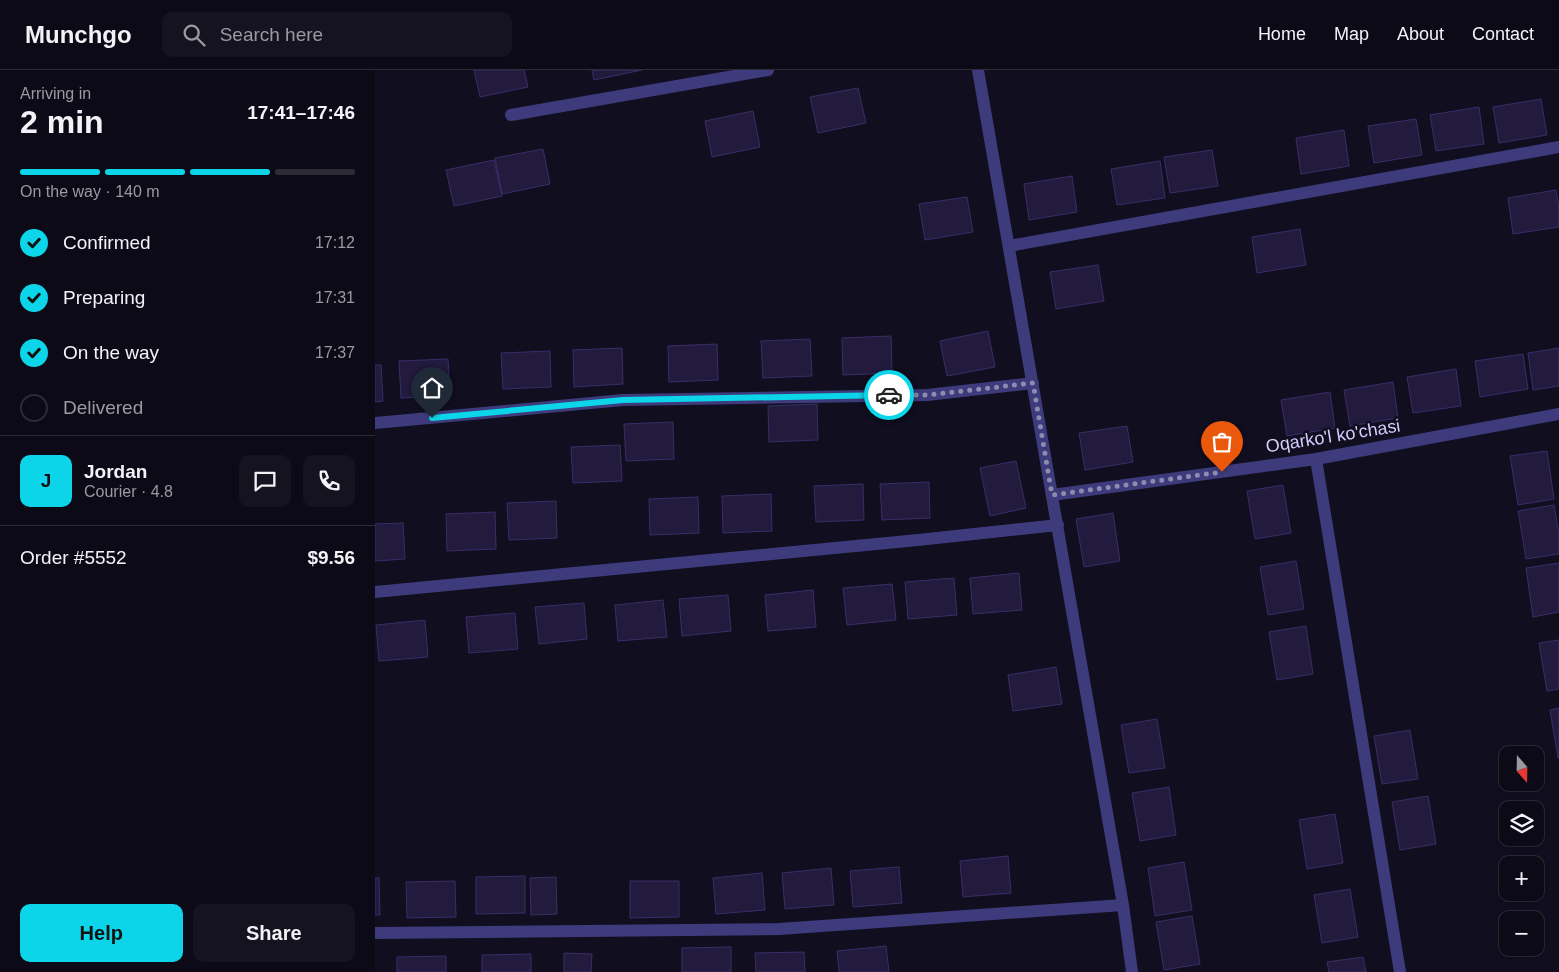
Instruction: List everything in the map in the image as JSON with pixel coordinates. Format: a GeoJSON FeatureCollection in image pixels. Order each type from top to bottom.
{"type":"FeatureCollection","features":[{"type":"Feature","properties":{"kind":"street"},"geometry":{"type":"LineString","coordinates":[[511,116],[768,70]]}},
{"type":"Feature","properties":{"kind":"street"},"geometry":{"type":"LineString","coordinates":[[978,70],[1123,905],[1132,972]]}},
{"type":"Feature","properties":{"kind":"street"},"geometry":{"type":"LineString","coordinates":[[1009,246],[1559,147]]}},
{"type":"Feature","properties":{"kind":"street"},"geometry":{"type":"LineString","coordinates":[[375,423],[623,400],[927,395],[1033,383]]}},
{"type":"Feature","properties":{"kind":"street","name":"Oqarko'l ko'chasi"},"geometry":{"type":"LineString","coordinates":[[1052,495],[1316,458],[1559,414]]}},
{"type":"Feature","properties":{"kind":"street"},"geometry":{"type":"LineString","coordinates":[[1316,458],[1400,972]]}},
{"type":"Feature","properties":{"kind":"street"},"geometry":{"type":"LineString","coordinates":[[375,592],[1058,525]]}},
{"type":"Feature","properties":{"kind":"street"},"geometry":{"type":"LineString","coordinates":[[375,934],[779,929],[1123,905]]}},
{"type":"Feature","properties":{"kind":"building"},"geometry":{"type":"Polygon","coordinates":[[[474,70],[524,70],[528,87],[480,97],[474,70]]]}},
{"type":"Feature","properties":{"kind":"building"},"geometry":{"type":"Polygon","coordinates":[[[592,70],[642,70],[594,80],[592,70]]]}},
{"type":"Feature","properties":{"kind":"building"},"geometry":{"type":"Polygon","coordinates":[[[858,88],[866,123],[818,133],[810,97],[858,88]]]}},
{"type":"Feature","properties":{"kind":"building"},"geometry":{"type":"Polygon","coordinates":[[[1541,99],[1547,135],[1499,143],[1493,107],[1541,99]]]}},
{"type":"Feature","properties":{"kind":"building"},"geometry":{"type":"Polygon","coordinates":[[[1479,107],[1484,144],[1436,151],[1430,115],[1479,107]]]}},
{"type":"Feature","properties":{"kind":"building"},"geometry":{"type":"Polygon","coordinates":[[[753,111],[760,147],[712,157],[705,121],[753,111]]]}},
{"type":"Feature","properties":{"kind":"building"},"geometry":{"type":"Polygon","coordinates":[[[1416,119],[1422,155],[1374,163],[1368,126],[1416,119]]]}},
{"type":"Feature","properties":{"kind":"building"},"geometry":{"type":"Polygon","coordinates":[[[1344,130],[1349,166],[1301,174],[1296,138],[1344,130]]]}},
{"type":"Feature","properties":{"kind":"building"},"geometry":{"type":"Polygon","coordinates":[[[543,149],[550,184],[502,194],[495,158],[543,149]]]}},
{"type":"Feature","properties":{"kind":"building"},"geometry":{"type":"Polygon","coordinates":[[[1212,150],[1218,186],[1170,193],[1164,157],[1212,150]]]}},
{"type":"Feature","properties":{"kind":"building"},"geometry":{"type":"Polygon","coordinates":[[[494,160],[502,196],[454,206],[446,170],[494,160]]]}},
{"type":"Feature","properties":{"kind":"building"},"geometry":{"type":"Polygon","coordinates":[[[1160,161],[1165,198],[1117,205],[1111,169],[1160,161]]]}},
{"type":"Feature","properties":{"kind":"building"},"geometry":{"type":"Polygon","coordinates":[[[1072,176],[1077,212],[1029,220],[1024,184],[1072,176]]]}},
{"type":"Feature","properties":{"kind":"building"},"geometry":{"type":"Polygon","coordinates":[[[1556,190],[1559,227],[1513,234],[1508,198],[1556,190]]]}},
{"type":"Feature","properties":{"kind":"building"},"geometry":{"type":"Polygon","coordinates":[[[967,197],[973,232],[925,240],[919,204],[967,197]]]}},
{"type":"Feature","properties":{"kind":"building"},"geometry":{"type":"Polygon","coordinates":[[[1300,229],[1306,265],[1257,273],[1252,237],[1300,229]]]}},
{"type":"Feature","properties":{"kind":"building"},"geometry":{"type":"Polygon","coordinates":[[[1098,265],[1104,301],[1056,309],[1050,272],[1098,265]]]}},
{"type":"Feature","properties":{"kind":"building"},"geometry":{"type":"Polygon","coordinates":[[[988,331],[995,367],[947,376],[940,341],[988,331]]]}},
{"type":"Feature","properties":{"kind":"building"},"geometry":{"type":"Polygon","coordinates":[[[891,336],[892,373],[843,375],[842,338],[891,336]]]}},
{"type":"Feature","properties":{"kind":"building"},"geometry":{"type":"Polygon","coordinates":[[[810,339],[812,376],[763,378],[761,341],[810,339]]]}},
{"type":"Feature","properties":{"kind":"building"},"geometry":{"type":"Polygon","coordinates":[[[717,344],[718,380],[669,382],[668,346],[717,344]]]}},
{"type":"Feature","properties":{"kind":"building"},"geometry":{"type":"Polygon","coordinates":[[[622,348],[623,384],[574,387],[573,350],[622,348]]]}},
{"type":"Feature","properties":{"kind":"building"},"geometry":{"type":"Polygon","coordinates":[[[1559,348],[1559,386],[1533,390],[1528,353],[1559,348]]]}},
{"type":"Feature","properties":{"kind":"building"},"geometry":{"type":"Polygon","coordinates":[[[550,351],[551,387],[503,389],[501,353],[550,351]]]}},
{"type":"Feature","properties":{"kind":"building"},"geometry":{"type":"Polygon","coordinates":[[[1523,354],[1528,389],[1480,397],[1475,361],[1523,354]]]}},
{"type":"Feature","properties":{"kind":"building"},"geometry":{"type":"Polygon","coordinates":[[[448,359],[450,396],[401,398],[399,361],[448,359]]]}},
{"type":"Feature","properties":{"kind":"building"},"geometry":{"type":"Polygon","coordinates":[[[375,365],[381,365],[383,401],[375,402],[375,365]]]}},
{"type":"Feature","properties":{"kind":"building"},"geometry":{"type":"Polygon","coordinates":[[[1456,369],[1461,406],[1413,413],[1407,377],[1456,369]]]}},
{"type":"Feature","properties":{"kind":"building"},"geometry":{"type":"Polygon","coordinates":[[[1393,382],[1398,418],[1350,426],[1344,390],[1393,382]]]}},
{"type":"Feature","properties":{"kind":"building"},"geometry":{"type":"Polygon","coordinates":[[[1330,392],[1335,428],[1287,436],[1281,400],[1330,392]]]}},
{"type":"Feature","properties":{"kind":"building"},"geometry":{"type":"Polygon","coordinates":[[[817,404],[818,440],[769,442],[768,406],[817,404]]]}},
{"type":"Feature","properties":{"kind":"building"},"geometry":{"type":"Polygon","coordinates":[[[673,422],[674,459],[626,461],[624,424],[673,422]]]}},
{"type":"Feature","properties":{"kind":"building"},"geometry":{"type":"Polygon","coordinates":[[[1127,426],[1133,462],[1085,470],[1079,433],[1127,426]]]}},
{"type":"Feature","properties":{"kind":"building"},"geometry":{"type":"Polygon","coordinates":[[[620,445],[622,481],[573,483],[571,447],[620,445]]]}},
{"type":"Feature","properties":{"kind":"building"},"geometry":{"type":"Polygon","coordinates":[[[1547,451],[1554,499],[1518,505],[1510,456],[1547,451]]]}},
{"type":"Feature","properties":{"kind":"building"},"geometry":{"type":"Polygon","coordinates":[[[1016,461],[1026,508],[990,516],[980,468],[1016,461]]]}},
{"type":"Feature","properties":{"kind":"building"},"geometry":{"type":"Polygon","coordinates":[[[929,482],[930,518],[882,520],[880,484],[929,482]]]}},
{"type":"Feature","properties":{"kind":"building"},"geometry":{"type":"Polygon","coordinates":[[[863,484],[864,520],[816,522],[814,486],[863,484]]]}},
{"type":"Feature","properties":{"kind":"building"},"geometry":{"type":"Polygon","coordinates":[[[1283,485],[1291,533],[1255,539],[1247,491],[1283,485]]]}},
{"type":"Feature","properties":{"kind":"building"},"geometry":{"type":"Polygon","coordinates":[[[771,494],[772,531],[723,533],[722,496],[771,494]]]}},
{"type":"Feature","properties":{"kind":"building"},"geometry":{"type":"Polygon","coordinates":[[[698,497],[699,533],[650,535],[649,499],[698,497]]]}},
{"type":"Feature","properties":{"kind":"building"},"geometry":{"type":"Polygon","coordinates":[[[556,501],[557,538],[509,540],[507,503],[556,501]]]}},
{"type":"Feature","properties":{"kind":"building"},"geometry":{"type":"Polygon","coordinates":[[[1554,505],[1559,534],[1559,554],[1526,559],[1518,511],[1554,505]]]}},
{"type":"Feature","properties":{"kind":"building"},"geometry":{"type":"Polygon","coordinates":[[[495,512],[496,549],[447,551],[446,514],[495,512]]]}},
{"type":"Feature","properties":{"kind":"building"},"geometry":{"type":"Polygon","coordinates":[[[1113,513],[1120,561],[1084,567],[1076,519],[1113,513]]]}},
{"type":"Feature","properties":{"kind":"building"},"geometry":{"type":"Polygon","coordinates":[[[403,523],[405,559],[375,561],[375,524],[403,523]]]}},
{"type":"Feature","properties":{"kind":"building"},"geometry":{"type":"Polygon","coordinates":[[[1296,561],[1304,609],[1268,615],[1260,567],[1296,561]]]}},
{"type":"Feature","properties":{"kind":"building"},"geometry":{"type":"Polygon","coordinates":[[[1559,563],[1559,612],[1533,617],[1526,568],[1559,563]]]}},
{"type":"Feature","properties":{"kind":"building"},"geometry":{"type":"Polygon","coordinates":[[[1019,573],[1022,610],[973,614],[970,578],[1019,573]]]}},
{"type":"Feature","properties":{"kind":"building"},"geometry":{"type":"Polygon","coordinates":[[[954,578],[957,615],[908,619],[905,582],[954,578]]]}},
{"type":"Feature","properties":{"kind":"building"},"geometry":{"type":"Polygon","coordinates":[[[892,584],[896,620],[847,625],[843,588],[892,584]]]}},
{"type":"Feature","properties":{"kind":"building"},"geometry":{"type":"Polygon","coordinates":[[[813,590],[816,627],[768,631],[765,595],[813,590]]]}},
{"type":"Feature","properties":{"kind":"building"},"geometry":{"type":"Polygon","coordinates":[[[728,595],[731,631],[682,636],[679,599],[728,595]]]}},
{"type":"Feature","properties":{"kind":"building"},"geometry":{"type":"Polygon","coordinates":[[[663,600],[667,637],[618,641],[615,605],[663,600]]]}},
{"type":"Feature","properties":{"kind":"building"},"geometry":{"type":"Polygon","coordinates":[[[584,603],[587,639],[539,644],[535,607],[584,603]]]}},
{"type":"Feature","properties":{"kind":"building"},"geometry":{"type":"Polygon","coordinates":[[[515,613],[518,649],[469,653],[466,617],[515,613]]]}},
{"type":"Feature","properties":{"kind":"building"},"geometry":{"type":"Polygon","coordinates":[[[425,620],[428,657],[379,661],[376,625],[425,620]]]}},
{"type":"Feature","properties":{"kind":"building"},"geometry":{"type":"Polygon","coordinates":[[[1306,626],[1313,674],[1277,680],[1269,632],[1306,626]]]}},
{"type":"Feature","properties":{"kind":"building"},"geometry":{"type":"Polygon","coordinates":[[[1559,640],[1559,689],[1547,691],[1539,643],[1559,640]]]}},
{"type":"Feature","properties":{"kind":"building"},"geometry":{"type":"Polygon","coordinates":[[[1056,667],[1062,704],[1013,711],[1008,675],[1056,667]]]}},
{"type":"Feature","properties":{"kind":"building"},"geometry":{"type":"Polygon","coordinates":[[[1559,708],[1559,758],[1558,758],[1550,710],[1559,708]]]}},
{"type":"Feature","properties":{"kind":"building"},"geometry":{"type":"Polygon","coordinates":[[[1157,719],[1165,768],[1129,773],[1121,725],[1157,719]]]}},
{"type":"Feature","properties":{"kind":"building"},"geometry":{"type":"Polygon","coordinates":[[[1410,730],[1418,779],[1382,784],[1374,736],[1410,730]]]}},
{"type":"Feature","properties":{"kind":"building"},"geometry":{"type":"Polygon","coordinates":[[[1169,787],[1176,835],[1140,841],[1132,793],[1169,787]]]}},
{"type":"Feature","properties":{"kind":"building"},"geometry":{"type":"Polygon","coordinates":[[[1428,796],[1436,844],[1400,850],[1392,802],[1428,796]]]}},
{"type":"Feature","properties":{"kind":"building"},"geometry":{"type":"Polygon","coordinates":[[[1335,814],[1343,863],[1307,869],[1299,820],[1335,814]]]}},
{"type":"Feature","properties":{"kind":"building"},"geometry":{"type":"Polygon","coordinates":[[[1008,856],[1011,893],[963,897],[960,861],[1008,856]]]}},
{"type":"Feature","properties":{"kind":"building"},"geometry":{"type":"Polygon","coordinates":[[[1184,862],[1192,910],[1155,916],[1148,868],[1184,862]]]}},
{"type":"Feature","properties":{"kind":"building"},"geometry":{"type":"Polygon","coordinates":[[[899,867],[902,903],[853,907],[850,871],[899,867]]]}},
{"type":"Feature","properties":{"kind":"building"},"geometry":{"type":"Polygon","coordinates":[[[831,868],[834,905],[785,909],[782,873],[831,868]]]}},
{"type":"Feature","properties":{"kind":"building"},"geometry":{"type":"Polygon","coordinates":[[[762,873],[765,910],[716,914],[713,878],[762,873]]]}},
{"type":"Feature","properties":{"kind":"building"},"geometry":{"type":"Polygon","coordinates":[[[525,876],[525,913],[476,914],[476,877],[525,876]]]}},
{"type":"Feature","properties":{"kind":"building"},"geometry":{"type":"Polygon","coordinates":[[[556,877],[557,914],[531,915],[530,878],[556,877]]]}},
{"type":"Feature","properties":{"kind":"building"},"geometry":{"type":"Polygon","coordinates":[[[375,878],[379,878],[380,915],[375,915],[375,878]]]}},
{"type":"Feature","properties":{"kind":"building"},"geometry":{"type":"Polygon","coordinates":[[[455,881],[456,917],[407,918],[406,882],[455,881]]]}},
{"type":"Feature","properties":{"kind":"building"},"geometry":{"type":"Polygon","coordinates":[[[630,881],[679,881],[679,917],[630,918],[630,881]]]}},
{"type":"Feature","properties":{"kind":"building"},"geometry":{"type":"Polygon","coordinates":[[[1350,889],[1358,937],[1322,943],[1314,895],[1350,889]]]}},
{"type":"Feature","properties":{"kind":"building"},"geometry":{"type":"Polygon","coordinates":[[[1192,916],[1200,964],[1164,970],[1156,922],[1192,916]]]}},
{"type":"Feature","properties":{"kind":"building"},"geometry":{"type":"Polygon","coordinates":[[[886,946],[889,972],[839,972],[837,951],[886,946]]]}},
{"type":"Feature","properties":{"kind":"building"},"geometry":{"type":"Polygon","coordinates":[[[731,947],[731,972],[682,972],[682,948],[731,947]]]}},
{"type":"Feature","properties":{"kind":"building"},"geometry":{"type":"Polygon","coordinates":[[[804,952],[805,972],[756,972],[755,953],[804,952]]]}},
{"type":"Feature","properties":{"kind":"building"},"geometry":{"type":"Polygon","coordinates":[[[564,953],[592,954],[591,972],[564,972],[564,953]]]}},
{"type":"Feature","properties":{"kind":"building"},"geometry":{"type":"Polygon","coordinates":[[[531,954],[531,972],[482,972],[482,955],[531,954]]]}},
{"type":"Feature","properties":{"kind":"building"},"geometry":{"type":"Polygon","coordinates":[[[446,956],[446,972],[397,972],[397,957],[446,956]]]}},
{"type":"Feature","properties":{"kind":"building"},"geometry":{"type":"Polygon","coordinates":[[[1363,957],[1366,972],[1329,972],[1327,962],[1363,957]]]}},
{"type":"Feature","properties":{"kind":"way so far"},"geometry":{"type":"LineString","coordinates":[[889,395],[927,395],[1033,383],[1052,495],[1222,472]]}},
{"type":"Feature","properties":{"kind":"route"},"geometry":{"type":"LineString","coordinates":[[432,418],[623,400],[889,395]]}}]}
